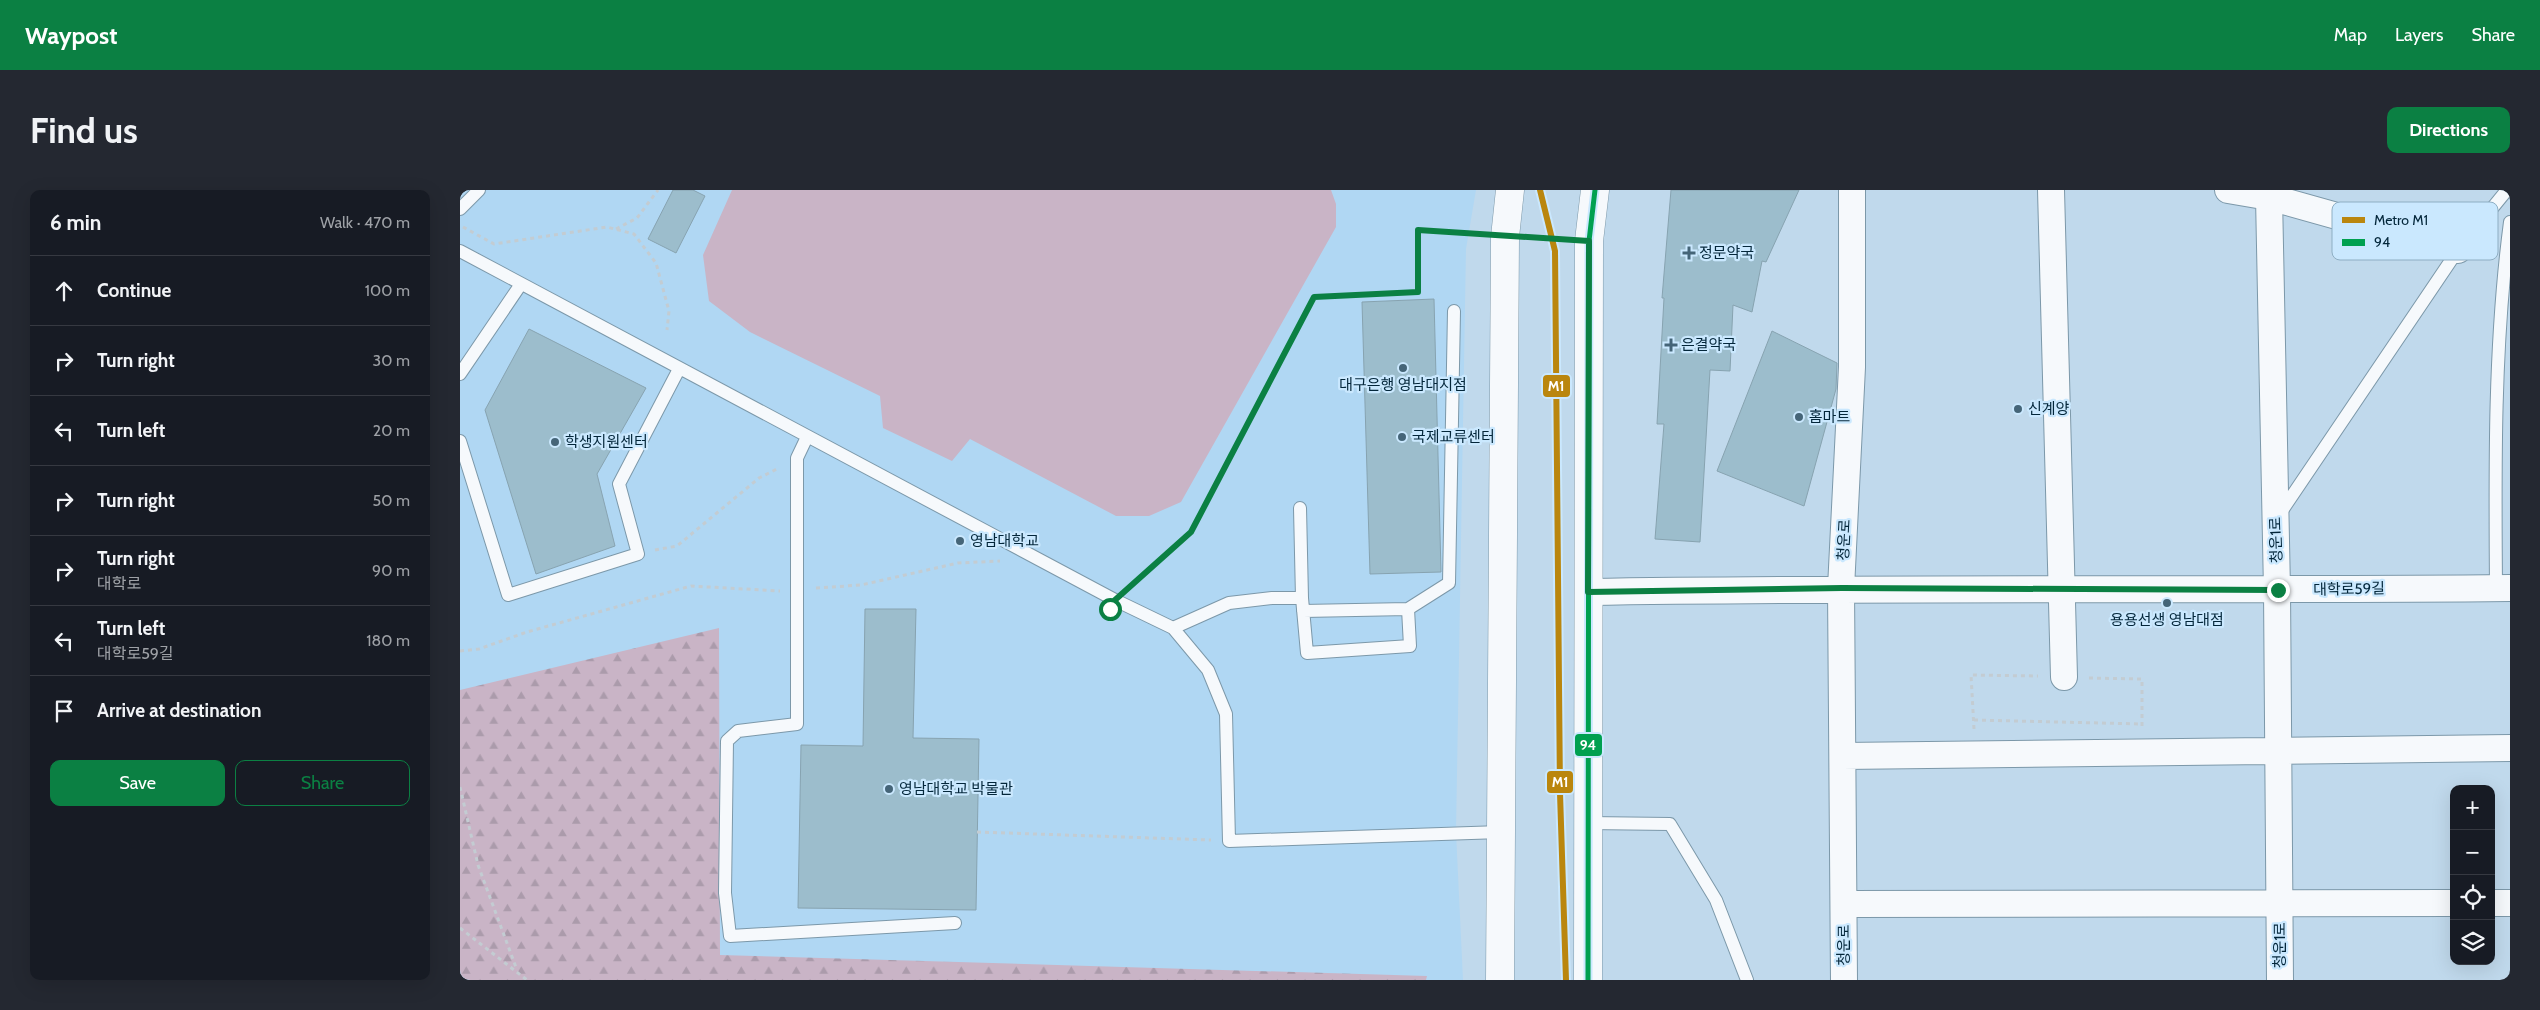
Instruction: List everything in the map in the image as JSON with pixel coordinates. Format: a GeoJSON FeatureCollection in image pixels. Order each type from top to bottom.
{"type":"FeatureCollection","features":[{"type":"Feature","properties":{"kind":"main road"},"geometry":{"type":"LineString","coordinates":[[1500,980],[1505,236],[1510,190]]}},
{"type":"Feature","properties":{"kind":"main road"},"geometry":{"type":"LineString","coordinates":[[1588,980],[1589,241],[1595,190]]}},
{"type":"Feature","properties":{"kind":"street","name":"청운로"},"geometry":{"type":"LineString","coordinates":[[1844,980],[1842,588],[1852,367],[1852,190]]}},
{"type":"Feature","properties":{"kind":"street"},"geometry":{"type":"LineString","coordinates":[[2051,190],[2060,588],[2064,677]]}},
{"type":"Feature","properties":{"kind":"street"},"geometry":{"type":"LineString","coordinates":[[2228,190],[2270,193],[2332,212]]}},
{"type":"Feature","properties":{"kind":"street","name":"청운1로"},"geometry":{"type":"LineString","coordinates":[[2270,193],[2278,590],[2280,980]]}},
{"type":"Feature","properties":{"kind":"street","name":"대학로59길"},"geometry":{"type":"LineString","coordinates":[[1588,592],[1842,588],[2278,590],[2503,588]]}},
{"type":"Feature","properties":{"kind":"street"},"geometry":{"type":"LineString","coordinates":[[1843,756],[2142,754],[2279,750],[2510,748]]}},
{"type":"Feature","properties":{"kind":"street"},"geometry":{"type":"LineString","coordinates":[[1844,904],[2450,903]]}},
{"type":"Feature","properties":{"kind":"street"},"geometry":{"type":"LineString","coordinates":[[2495,903],[2510,903]]}},
{"type":"Feature","properties":{"kind":"lane"},"geometry":{"type":"LineString","coordinates":[[460,209],[479,190]]}},
{"type":"Feature","properties":{"kind":"lane"},"geometry":{"type":"LineString","coordinates":[[2497,202],[2507,190]]}},
{"type":"Feature","properties":{"kind":"lane"},"geometry":{"type":"LineString","coordinates":[[2503,588],[2494,425],[2505,256],[2510,222]]}},
{"type":"Feature","properties":{"kind":"lane"},"geometry":{"type":"LineString","coordinates":[[460,252],[1115,600],[1173,628],[1208,670],[1226,714],[1229,841],[1501,832]]}},
{"type":"Feature","properties":{"kind":"lane"},"geometry":{"type":"LineString","coordinates":[[2276,520],[2451,260]]}},
{"type":"Feature","properties":{"kind":"lane"},"geometry":{"type":"LineString","coordinates":[[460,374],[521,284]]}},
{"type":"Feature","properties":{"kind":"lane"},"geometry":{"type":"LineString","coordinates":[[1173,628],[1230,603],[1272,598],[1302,605],[1408,609],[1449,584],[1454,311]]}},
{"type":"Feature","properties":{"kind":"lane"},"geometry":{"type":"LineString","coordinates":[[460,441],[508,595],[638,554],[619,484],[679,369]]}},
{"type":"Feature","properties":{"kind":"lane"},"geometry":{"type":"LineString","coordinates":[[807,437],[797,458],[797,724],[738,731],[727,741],[725,893],[730,936],[955,923]]}},
{"type":"Feature","properties":{"kind":"lane"},"geometry":{"type":"LineString","coordinates":[[1300,508],[1302,605],[1306,653],[1410,646],[1408,609]]}},
{"type":"Feature","properties":{"kind":"lane"},"geometry":{"type":"LineString","coordinates":[[1588,823],[1670,824],[1716,900],[1747,980]]}},
{"type":"Feature","properties":{"kind":"path"},"geometry":{"type":"LineString","coordinates":[[616,229],[637,218],[658,190]]}},
{"type":"Feature","properties":{"kind":"path"},"geometry":{"type":"LineString","coordinates":[[460,226],[494,244],[607,227],[634,234],[656,263],[669,311],[667,330]]}},
{"type":"Feature","properties":{"kind":"path"},"geometry":{"type":"LineString","coordinates":[[1115,600],[1191,532],[1314,297],[1418,292],[1418,230],[1589,241]]}},
{"type":"Feature","properties":{"kind":"path"},"geometry":{"type":"LineString","coordinates":[[638,554],[677,546],[759,478],[797,458]]}},
{"type":"Feature","properties":{"kind":"path"},"geometry":{"type":"LineString","coordinates":[[460,651],[479,649],[527,632],[691,586],[780,591],[861,585],[958,563],[1005,560]]}},
{"type":"Feature","properties":{"kind":"path"},"geometry":{"type":"LineString","coordinates":[[1975,755],[1971,675],[2142,679],[2142,754]]}},
{"type":"Feature","properties":{"kind":"path"},"geometry":{"type":"LineString","coordinates":[[1974,720],[2142,724]]}},
{"type":"Feature","properties":{"kind":"path"},"geometry":{"type":"LineString","coordinates":[[460,786],[478,865],[517,970]]}},
{"type":"Feature","properties":{"kind":"path"},"geometry":{"type":"LineString","coordinates":[[978,832],[1229,841]]}},
{"type":"Feature","properties":{"kind":"path"},"geometry":{"type":"LineString","coordinates":[[460,928],[517,970],[527,980]]}},
{"type":"Feature","properties":{"kind":"shaded area","name":"영남대학교"},"geometry":{"type":"Polygon","coordinates":[[[460,190],[1476,190],[1466,249],[1456,832],[1463,980],[460,980],[460,190]]]}},
{"type":"Feature","properties":{"kind":"green space"},"geometry":{"type":"Polygon","coordinates":[[[732,190],[1331,190],[1336,204],[1336,227],[1181,502],[1149,516],[1116,516],[970,439],[952,461],[883,428],[880,396],[750,332],[709,301],[703,255],[732,190]]]}},
{"type":"Feature","properties":{"kind":"green space"},"geometry":{"type":"Polygon","coordinates":[[[719,628],[720,955],[1427,976],[1426,980],[460,980],[460,690],[719,628]]]}},
{"type":"Feature","properties":{"kind":"building"},"geometry":{"type":"Polygon","coordinates":[[[673,190],[693,190],[705,196],[676,253],[648,239],[673,190]]]}},
{"type":"Feature","properties":{"kind":"building"},"geometry":{"type":"Polygon","coordinates":[[[1671,190],[1799,190],[1766,262],[1762,261],[1752,312],[1733,305],[1730,371],[1710,370],[1700,542],[1655,539],[1664,424],[1657,424],[1664,298],[1662,298],[1671,190]]]}},
{"type":"Feature","properties":{"kind":"building","name":"국제교류센터"},"geometry":{"type":"Polygon","coordinates":[[[1434,299],[1441,572],[1370,574],[1362,302],[1434,299]]]}},
{"type":"Feature","properties":{"kind":"building","name":"학생지원센터"},"geometry":{"type":"Polygon","coordinates":[[[529,329],[646,388],[597,474],[615,546],[536,574],[485,410],[529,329]]]}},
{"type":"Feature","properties":{"kind":"building"},"geometry":{"type":"Polygon","coordinates":[[[1772,331],[1837,363],[1836,389],[1804,506],[1717,471],[1772,331]]]}},
{"type":"Feature","properties":{"kind":"building","name":"영남대학교 박물관"},"geometry":{"type":"Polygon","coordinates":[[[865,609],[916,609],[913,738],[979,739],[976,910],[798,908],[801,745],[863,746],[865,609]]]}},
{"type":"Feature","properties":{"kind":"metro line","name":"M1"},"geometry":{"type":"LineString","coordinates":[[1540,190],[1555,251],[1560,793],[1566,980]]}},
{"type":"Feature","properties":{"kind":"transit line","name":"94"},"geometry":{"type":"LineString","coordinates":[[1588,980],[1589,241],[1595,190]]}},
{"type":"Feature","properties":{"kind":"place","name":"정문약국"},"geometry":{"type":"Point","coordinates":[1689,253]}},
{"type":"Feature","properties":{"kind":"place","name":"은결약국"},"geometry":{"type":"Point","coordinates":[1671,345]}},
{"type":"Feature","properties":{"kind":"place","name":"대구은행 영남대지점"},"geometry":{"type":"Point","coordinates":[1403,368]}},
{"type":"Feature","properties":{"kind":"place","name":"신계양"},"geometry":{"type":"Point","coordinates":[2018,409]}},
{"type":"Feature","properties":{"kind":"place","name":"홈마트"},"geometry":{"type":"Point","coordinates":[1799,417]}},
{"type":"Feature","properties":{"kind":"place","name":"국제교류센터"},"geometry":{"type":"Point","coordinates":[1402,437]}},
{"type":"Feature","properties":{"kind":"place","name":"학생지원센터"},"geometry":{"type":"Point","coordinates":[555,442]}},
{"type":"Feature","properties":{"kind":"place","name":"영남대학교"},"geometry":{"type":"Point","coordinates":[960,541]}},
{"type":"Feature","properties":{"kind":"place","name":"용용선생 영남대점"},"geometry":{"type":"Point","coordinates":[2167,603]}},
{"type":"Feature","properties":{"kind":"place","name":"영남대학교 박물관"},"geometry":{"type":"Point","coordinates":[889,789]}},
{"type":"Feature","properties":{"kind":"route"},"geometry":{"type":"LineString","coordinates":[[1110,609],[1115,600],[1191,532],[1314,297],[1418,292],[1418,230],[1589,241],[1588,592],[1842,588],[2278,590]]}}]}
